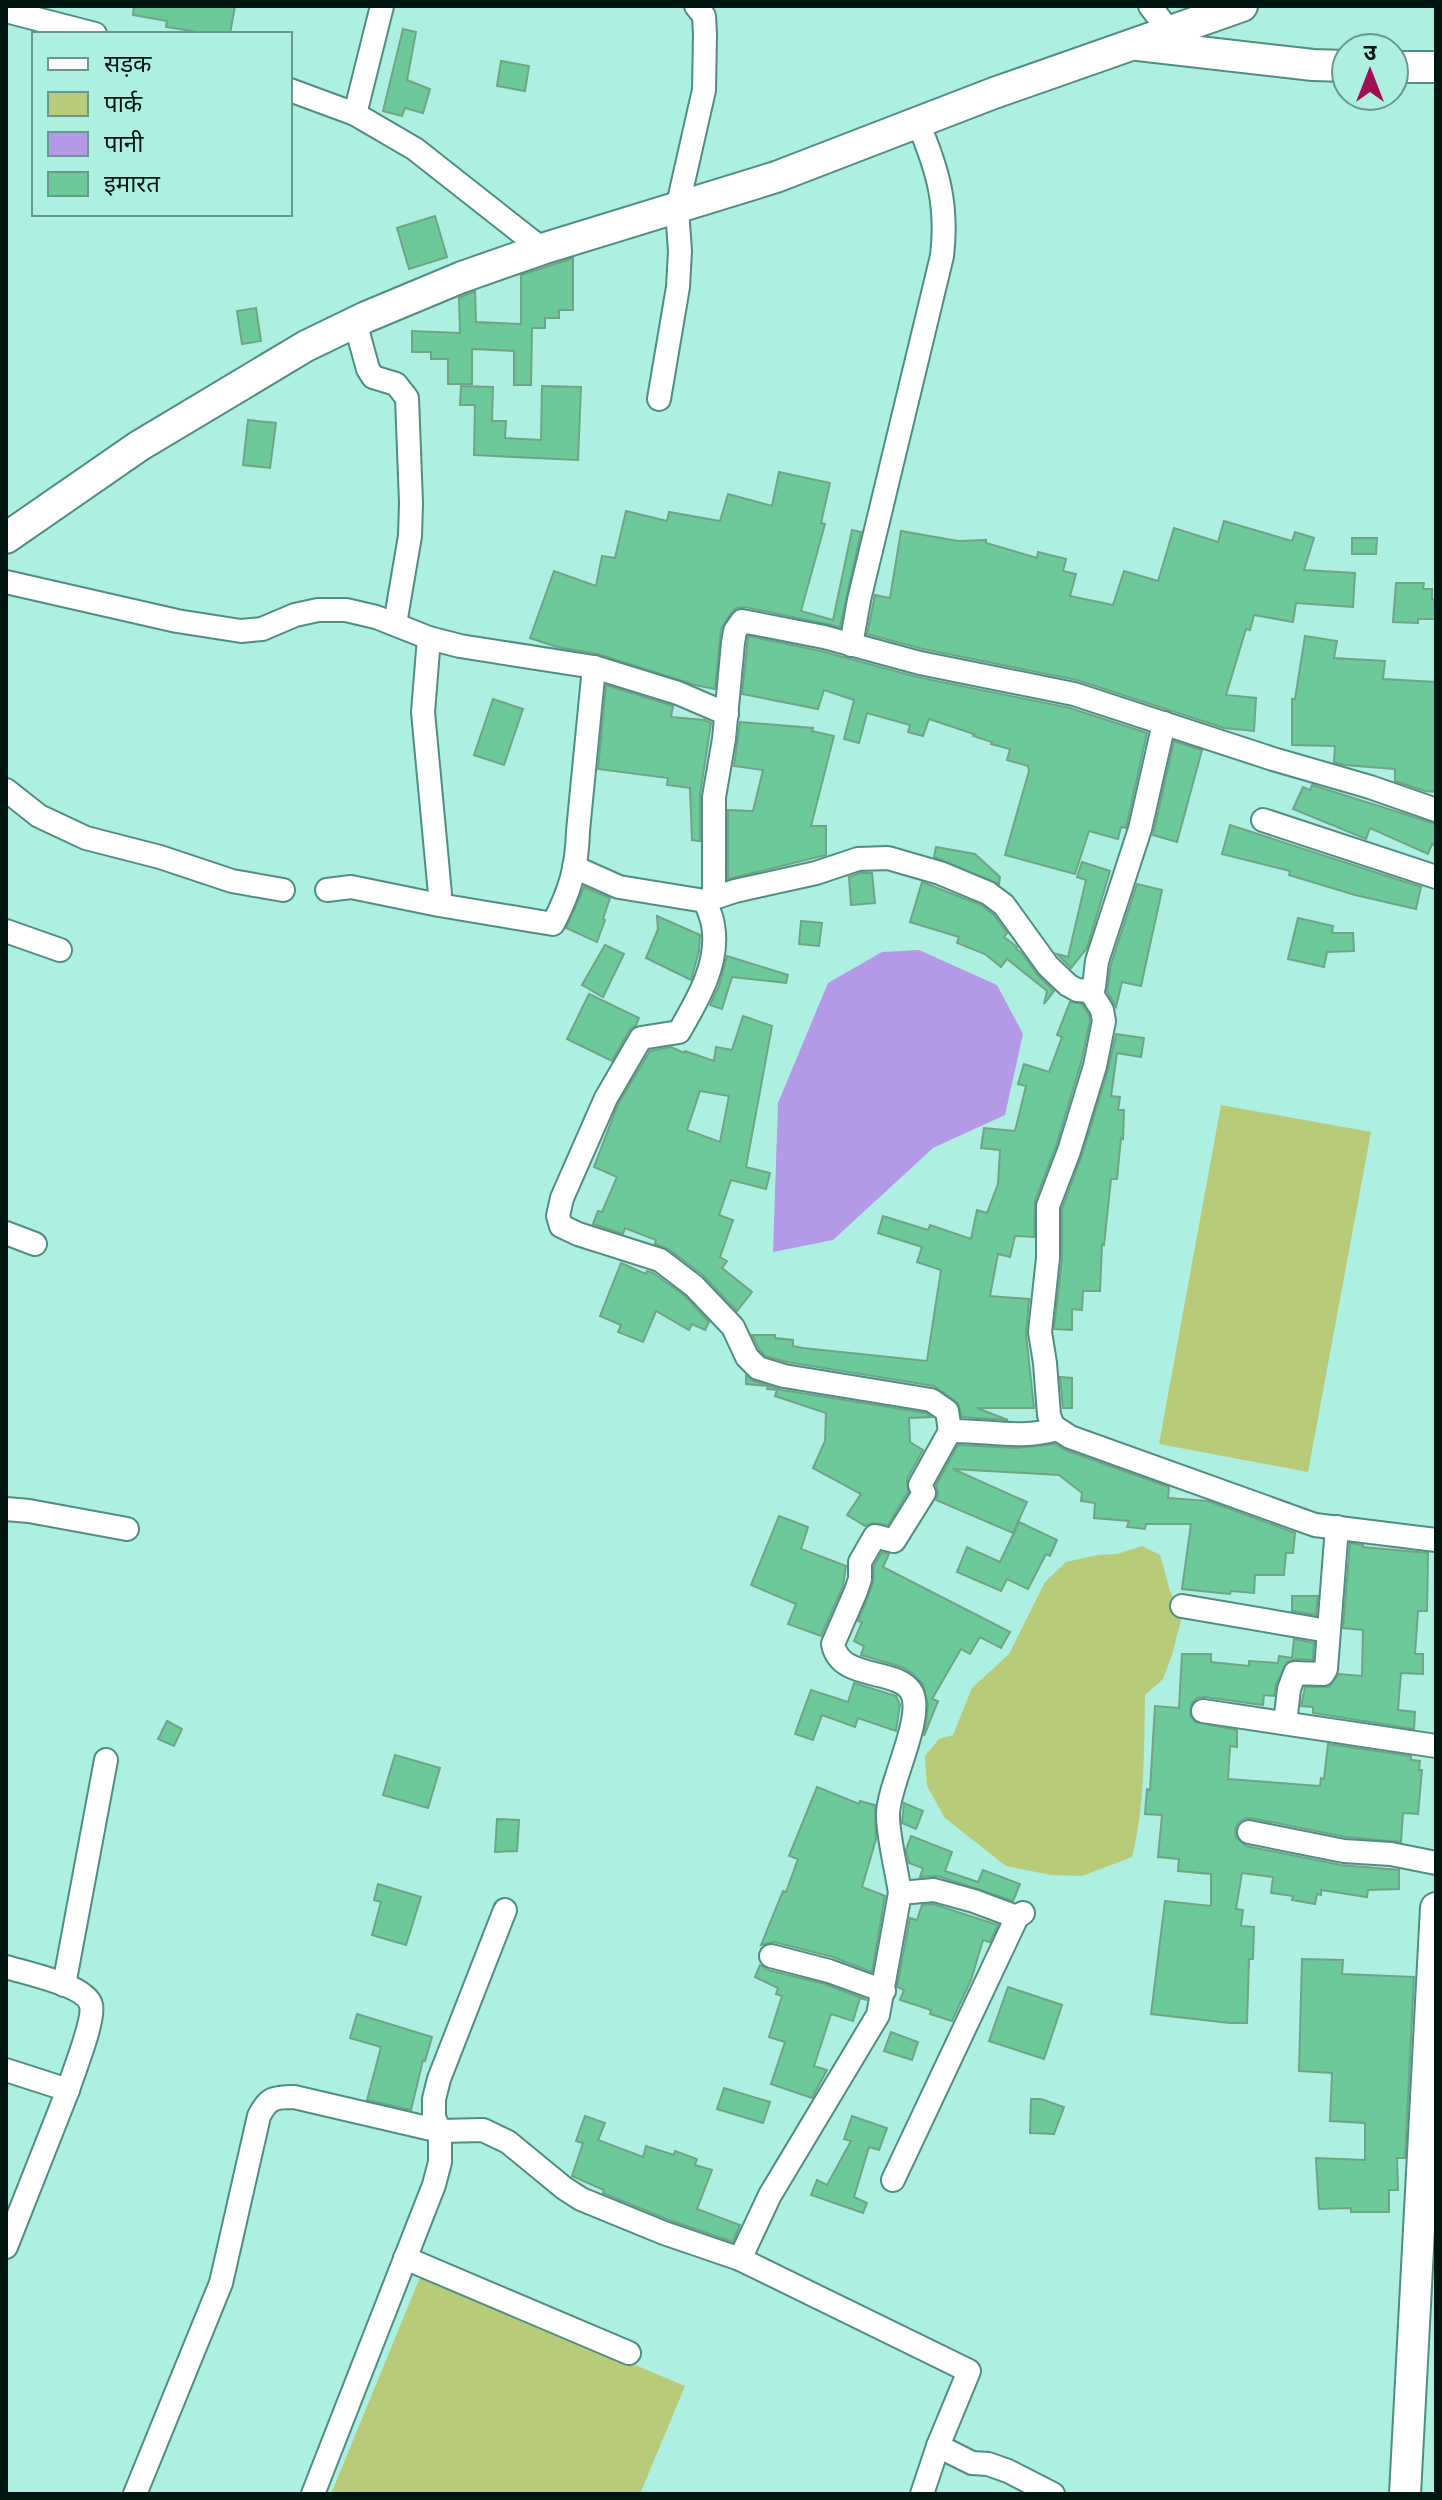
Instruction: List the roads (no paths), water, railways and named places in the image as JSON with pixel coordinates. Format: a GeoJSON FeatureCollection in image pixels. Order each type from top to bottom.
{"type":"FeatureCollection","features":[{"type":"Feature","properties":{"kind":"street"},"geometry":{"type":"LineString","coordinates":[[355,114],[382,6]]}},
{"type":"Feature","properties":{"kind":"street"},"geometry":{"type":"LineString","coordinates":[[659,399],[678,287],[680,251],[677,209],[704,90],[704,16],[696,6]]}},
{"type":"Feature","properties":{"kind":"street"},"geometry":{"type":"LineString","coordinates":[[1150,6],[1170,32]]}},
{"type":"Feature","properties":{"kind":"street"},"geometry":{"type":"LineString","coordinates":[[6,538],[139,446],[306,346],[355,322],[462,277],[542,249],[776,177],[1242,6]]}},
{"type":"Feature","properties":{"kind":"street"},"geometry":{"type":"LineString","coordinates":[[6,11],[87,32]]}},
{"type":"Feature","properties":{"kind":"street"},"geometry":{"type":"LineString","coordinates":[[1132,44],[1330,65]]}},
{"type":"Feature","properties":{"kind":"street"},"geometry":{"type":"LineString","coordinates":[[1410,67],[1436,67]]}},
{"type":"Feature","properties":{"kind":"street"},"geometry":{"type":"LineString","coordinates":[[292,91],[355,114],[415,149],[542,249]]}},
{"type":"Feature","properties":{"kind":"street"},"geometry":{"type":"LineString","coordinates":[[851,645],[942,256],[944,206],[933,159],[918,123]]}},
{"type":"Feature","properties":{"kind":"street"},"geometry":{"type":"LineString","coordinates":[[355,322],[373,377],[396,384],[407,398],[410,536],[395,624]]}},
{"type":"Feature","properties":{"kind":"street"},"geometry":{"type":"LineString","coordinates":[[6,582],[214,628],[253,631],[295,615],[318,610],[346,610],[460,646],[594,667],[678,693],[727,714]]}},
{"type":"Feature","properties":{"kind":"street"},"geometry":{"type":"LineString","coordinates":[[705,901],[714,896],[714,797],[727,714],[733,643],[735,631],[742,621],[792,629],[920,663],[1074,694],[1436,810]]}},
{"type":"Feature","properties":{"kind":"street"},"geometry":{"type":"LineString","coordinates":[[429,638],[423,681],[423,712],[440,894]]}},
{"type":"Feature","properties":{"kind":"street"},"geometry":{"type":"LineString","coordinates":[[327,890],[351,887],[553,924],[569,892],[577,857],[594,667]]}},
{"type":"Feature","properties":{"kind":"street"},"geometry":{"type":"LineString","coordinates":[[1090,991],[1094,987],[1097,961],[1140,829],[1164,723]]}},
{"type":"Feature","properties":{"kind":"street"},"geometry":{"type":"LineString","coordinates":[[6,790],[39,816],[86,838],[160,857],[232,881],[283,890]]}},
{"type":"Feature","properties":{"kind":"street"},"geometry":{"type":"LineString","coordinates":[[1263,820],[1436,877]]}},
{"type":"Feature","properties":{"kind":"street"},"geometry":{"type":"LineString","coordinates":[[574,867],[619,887],[705,901],[858,859],[888,858],[940,873],[988,893],[1004,905],[1048,966],[1068,985],[1077,990],[1090,991]]}},
{"type":"Feature","properties":{"kind":"street"},"geometry":{"type":"LineString","coordinates":[[705,901],[713,926],[713,950],[699,997],[679,1032],[641,1038],[606,1098],[562,1198],[558,1216],[561,1226],[660,1260],[694,1286],[733,1327],[747,1357],[758,1368],[784,1376],[931,1400],[947,1411],[950,1431],[920,1485],[924,1493],[894,1541],[875,1536],[860,1562],[860,1579],[833,1644],[835,1653],[842,1661],[906,1684],[913,1695],[913,1718],[888,1813],[900,1893],[878,2015],[770,2195],[740,2259]]}},
{"type":"Feature","properties":{"kind":"street"},"geometry":{"type":"LineString","coordinates":[[6,931],[60,950]]}},
{"type":"Feature","properties":{"kind":"street"},"geometry":{"type":"LineString","coordinates":[[1090,991],[1102,1010],[1095,1066],[1069,1151],[1048,1206],[1048,1258],[1040,1332],[1049,1415],[1057,1429],[1070,1437],[1315,1525],[1436,1540]]}},
{"type":"Feature","properties":{"kind":"street"},"geometry":{"type":"LineString","coordinates":[[6,1233],[35,1244]]}},
{"type":"Feature","properties":{"kind":"street"},"geometry":{"type":"LineString","coordinates":[[950,1431],[978,1430],[992,1434],[1027,1435],[1057,1429]]}},
{"type":"Feature","properties":{"kind":"street"},"geometry":{"type":"LineString","coordinates":[[6,1509],[127,1529]]}},
{"type":"Feature","properties":{"kind":"street"},"geometry":{"type":"LineString","coordinates":[[1285,1723],[1289,1689],[1295,1673],[1323,1674],[1326,1669],[1337,1527]]}},
{"type":"Feature","properties":{"kind":"street"},"geometry":{"type":"LineString","coordinates":[[1182,1606],[1328,1631]]}},
{"type":"Feature","properties":{"kind":"street"},"geometry":{"type":"LineString","coordinates":[[1203,1711],[1436,1746]]}},
{"type":"Feature","properties":{"kind":"street"},"geometry":{"type":"LineString","coordinates":[[64,1985],[106,1760]]}},
{"type":"Feature","properties":{"kind":"street"},"geometry":{"type":"LineString","coordinates":[[1249,1832],[1344,1851],[1391,1854],[1436,1863]]}},
{"type":"Feature","properties":{"kind":"street"},"geometry":{"type":"LineString","coordinates":[[893,2180],[1020,1915],[934,1890],[900,1893]]}},
{"type":"Feature","properties":{"kind":"street"},"geometry":{"type":"LineString","coordinates":[[1405,2494],[1433,2042],[1436,1908]]}},
{"type":"Feature","properties":{"kind":"street"},"geometry":{"type":"LineString","coordinates":[[313,2494],[434,2185],[440,2162],[440,2131],[434,2117],[439,2079],[505,1910]]}},
{"type":"Feature","properties":{"kind":"street"},"geometry":{"type":"LineString","coordinates":[[771,1956],[829,1971],[884,1991]]}},
{"type":"Feature","properties":{"kind":"street"},"geometry":{"type":"LineString","coordinates":[[6,1967],[64,1985],[86,1995],[91,2005],[90,2021],[68,2090],[6,2247]]}},
{"type":"Feature","properties":{"kind":"street"},"geometry":{"type":"LineString","coordinates":[[6,2070],[68,2090]]}},
{"type":"Feature","properties":{"kind":"street"},"geometry":{"type":"LineString","coordinates":[[135,2494],[221,2283],[256,2125],[266,2102],[273,2097],[294,2097],[440,2131],[483,2130],[494,2134],[581,2199],[664,2233],[740,2259],[969,2371],[922,2494]]}},
{"type":"Feature","properties":{"kind":"street"},"geometry":{"type":"LineString","coordinates":[[405,2258],[629,2353]]}},
{"type":"Feature","properties":{"kind":"street"},"geometry":{"type":"LineString","coordinates":[[938,2446],[972,2463],[988,2464],[1008,2471],[1053,2494]]}},
{"type":"Feature","properties":{"kind":"water"},"geometry":{"type":"Polygon","coordinates":[[[919,950],[997,985],[1023,1034],[1005,1115],[933,1148],[833,1240],[773,1252],[778,1103],[828,983],[882,952],[919,950]]]}}]}
